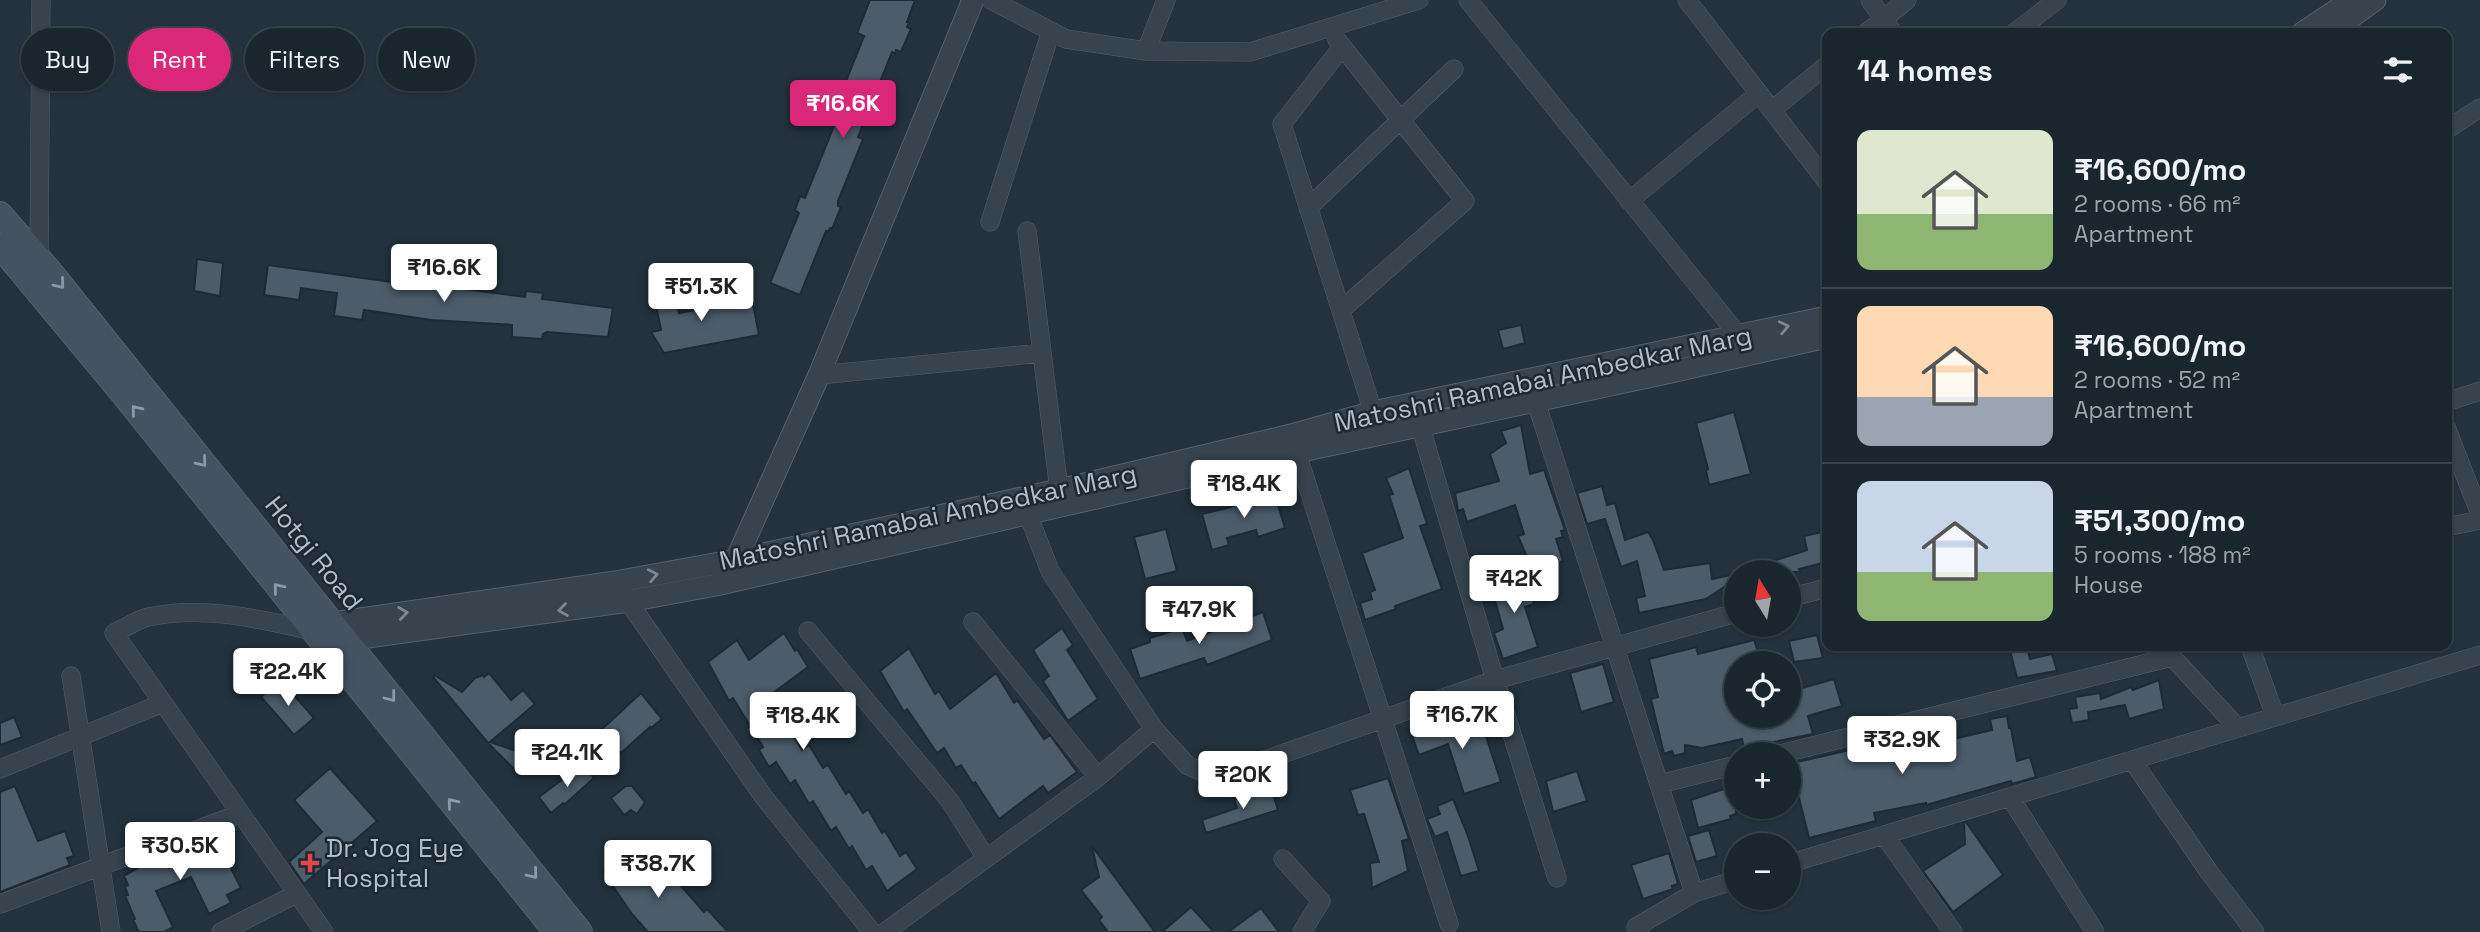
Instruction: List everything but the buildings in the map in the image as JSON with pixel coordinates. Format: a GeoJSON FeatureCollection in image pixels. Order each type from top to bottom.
{"type":"FeatureCollection","features":[{"type":"Feature","properties":{"kind":"main road","name":"Hotgi Road"},"geometry":{"type":"LineString","coordinates":[[0,214],[39,258],[329,635],[545,928]]}},
{"type":"Feature","properties":{"kind":"main road","name":"Hotgi Road"},"geometry":{"type":"LineString","coordinates":[[0,246],[580,932]]}},
{"type":"Feature","properties":{"kind":"street"},"geometry":{"type":"LineString","coordinates":[[39,258],[41,0]]}},
{"type":"Feature","properties":{"kind":"street"},"geometry":{"type":"LineString","coordinates":[[736,560],[819,375],[974,0]]}},
{"type":"Feature","properties":{"kind":"street"},"geometry":{"type":"LineString","coordinates":[[991,0],[1066,39],[1146,51],[1250,52],[1328,29],[1383,5],[1419,0]]}},
{"type":"Feature","properties":{"kind":"street"},"geometry":{"type":"LineString","coordinates":[[1146,51],[1166,0]]}},
{"type":"Feature","properties":{"kind":"street"},"geometry":{"type":"LineString","coordinates":[[1468,0],[1739,336]]}},
{"type":"Feature","properties":{"kind":"street"},"geometry":{"type":"LineString","coordinates":[[1687,0],[1822,175]]}},
{"type":"Feature","properties":{"kind":"street"},"geometry":{"type":"LineString","coordinates":[[1870,0],[1888,26],[1907,0]]}},
{"type":"Feature","properties":{"kind":"street"},"geometry":{"type":"LineString","coordinates":[[2021,28],[2057,0]]}},
{"type":"Feature","properties":{"kind":"street"},"geometry":{"type":"LineString","coordinates":[[2310,28],[2352,0]]}},
{"type":"Feature","properties":{"kind":"street"},"geometry":{"type":"LineString","coordinates":[[2336,28],[2375,0]]}},
{"type":"Feature","properties":{"kind":"street"},"geometry":{"type":"LineString","coordinates":[[1328,29],[1465,201],[1341,310]]}},
{"type":"Feature","properties":{"kind":"street"},"geometry":{"type":"LineString","coordinates":[[990,222],[1051,31]]}},
{"type":"Feature","properties":{"kind":"street"},"geometry":{"type":"LineString","coordinates":[[1342,47],[1282,124],[1373,412]]}},
{"type":"Feature","properties":{"kind":"street"},"geometry":{"type":"LineString","coordinates":[[1308,208],[1454,69]]}},
{"type":"Feature","properties":{"kind":"street"},"geometry":{"type":"LineString","coordinates":[[1772,110],[1822,69]]}},
{"type":"Feature","properties":{"kind":"street"},"geometry":{"type":"LineString","coordinates":[[1629,201],[1759,93]]}},
{"type":"Feature","properties":{"kind":"street"},"geometry":{"type":"LineString","coordinates":[[2452,126],[2480,108]]}},
{"type":"Feature","properties":{"kind":"street"},"geometry":{"type":"LineString","coordinates":[[1027,230],[1059,490]]}},
{"type":"Feature","properties":{"kind":"street","name":"Matoshri Ramabai Ambedkar Marg"},"geometry":{"type":"LineString","coordinates":[[329,635],[1025,506],[1059,490],[1294,443],[1373,412],[1822,318]]}},
{"type":"Feature","properties":{"kind":"street"},"geometry":{"type":"LineString","coordinates":[[324,932],[114,633],[146,617],[193,611],[243,616],[329,635],[629,601],[716,585],[1025,506],[1294,443],[1420,425],[1822,338]]}},
{"type":"Feature","properties":{"kind":"street"},"geometry":{"type":"LineString","coordinates":[[819,375],[1042,353]]}},
{"type":"Feature","properties":{"kind":"street"},"geometry":{"type":"LineString","coordinates":[[1529,380],[1694,893]]}},
{"type":"Feature","properties":{"kind":"street"},"geometry":{"type":"LineString","coordinates":[[2452,400],[2480,391]]}},
{"type":"Feature","properties":{"kind":"street"},"geometry":{"type":"LineString","coordinates":[[1414,404],[1495,680],[1557,878]]}},
{"type":"Feature","properties":{"kind":"street"},"geometry":{"type":"LineString","coordinates":[[1294,443],[1449,924]]}},
{"type":"Feature","properties":{"kind":"street"},"geometry":{"type":"LineString","coordinates":[[2452,443],[2480,517],[2452,525]]}},
{"type":"Feature","properties":{"kind":"street"},"geometry":{"type":"LineString","coordinates":[[1025,506],[1050,571],[1154,729],[1187,765],[1211,776],[1495,680],[1724,616]]}},
{"type":"Feature","properties":{"kind":"street"},"geometry":{"type":"LineString","coordinates":[[615,582],[763,796],[872,932]]}},
{"type":"Feature","properties":{"kind":"street"},"geometry":{"type":"LineString","coordinates":[[1801,595],[1822,589]]}},
{"type":"Feature","properties":{"kind":"street"},"geometry":{"type":"LineString","coordinates":[[973,622],[1098,777]]}},
{"type":"Feature","properties":{"kind":"street"},"geometry":{"type":"LineString","coordinates":[[808,631],[950,801],[986,858]]}},
{"type":"Feature","properties":{"kind":"street"},"geometry":{"type":"LineString","coordinates":[[1801,748],[2167,651],[2238,728]]}},
{"type":"Feature","properties":{"kind":"street"},"geometry":{"type":"LineString","coordinates":[[2252,651],[2275,716]]}},
{"type":"Feature","properties":{"kind":"street"},"geometry":{"type":"LineString","coordinates":[[1801,860],[2480,655]]}},
{"type":"Feature","properties":{"kind":"street"},"geometry":{"type":"LineString","coordinates":[[71,676],[111,932]]}},
{"type":"Feature","properties":{"kind":"street"},"geometry":{"type":"LineString","coordinates":[[0,769],[163,703]]}},
{"type":"Feature","properties":{"kind":"street"},"geometry":{"type":"LineString","coordinates":[[884,932],[1098,777],[1154,729]]}},
{"type":"Feature","properties":{"kind":"street"},"geometry":{"type":"LineString","coordinates":[[2132,760],[2209,872],[2255,932]]}},
{"type":"Feature","properties":{"kind":"street"},"geometry":{"type":"LineString","coordinates":[[1659,784],[1724,768]]}},
{"type":"Feature","properties":{"kind":"street"},"geometry":{"type":"LineString","coordinates":[[2010,797],[2095,932]]}},
{"type":"Feature","properties":{"kind":"street"},"geometry":{"type":"LineString","coordinates":[[0,904],[239,814]]}},
{"type":"Feature","properties":{"kind":"street"},"geometry":{"type":"LineString","coordinates":[[1884,835],[1953,932]]}},
{"type":"Feature","properties":{"kind":"street"},"geometry":{"type":"LineString","coordinates":[[1283,859],[1321,901],[1302,932]]}},
{"type":"Feature","properties":{"kind":"street"},"geometry":{"type":"LineString","coordinates":[[1640,932],[1636,927],[1694,893],[1724,884]]}},
{"type":"Feature","properties":{"kind":"street"},"geometry":{"type":"LineString","coordinates":[[221,932],[296,894]]}},
{"type":"Feature","properties":{"kind":"place","name":"Dr. Jog Eye Hospital"},"geometry":{"type":"Point","coordinates":[310,863]}}]}
